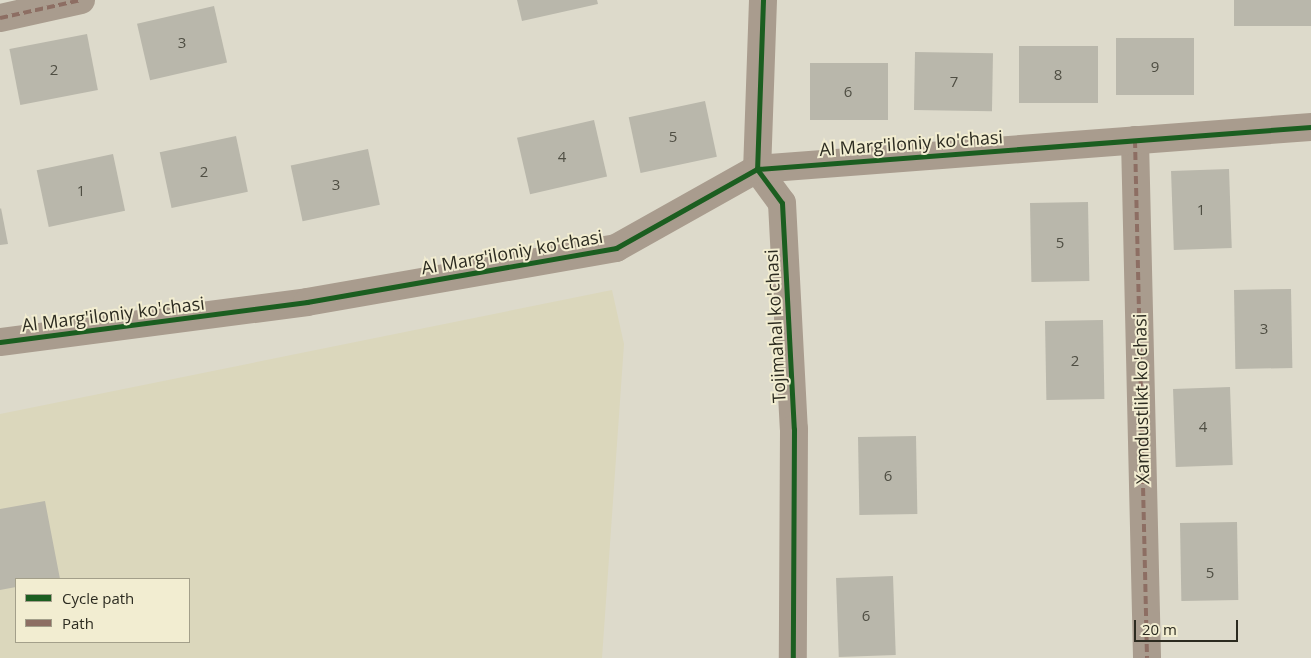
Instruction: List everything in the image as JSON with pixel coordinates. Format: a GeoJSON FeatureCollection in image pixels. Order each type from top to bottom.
{"type":"FeatureCollection","features":[{"type":"Feature","properties":{"kind":"street"},"geometry":{"type":"LineString","coordinates":[[0,18],[81,0]]}},
{"type":"Feature","properties":{"kind":"street"},"geometry":{"type":"LineString","coordinates":[[757,168],[763,0]]}},
{"type":"Feature","properties":{"kind":"street","name":"Al Marg'iloniy ko'chasi"},"geometry":{"type":"LineString","coordinates":[[0,342],[307,302],[616,248],[757,168],[1311,127]]}},
{"type":"Feature","properties":{"kind":"street","name":"Xamdustlikt ko'chasi"},"geometry":{"type":"LineString","coordinates":[[1135,140],[1146,658]]}},
{"type":"Feature","properties":{"kind":"street","name":"Tojimahal ko'chasi"},"geometry":{"type":"LineString","coordinates":[[757,168],[782,203],[794,430],[793,658]]}},
{"type":"Feature","properties":{"kind":"shaded area"},"geometry":{"type":"Polygon","coordinates":[[[612,290],[624,344],[602,658],[0,658],[0,414],[612,290]]]}},
{"type":"Feature","properties":{"kind":"building"},"geometry":{"type":"Polygon","coordinates":[[[517,0],[597,0],[598,4],[522,21],[517,0]]]}},
{"type":"Feature","properties":{"kind":"building"},"geometry":{"type":"Polygon","coordinates":[[[1234,0],[1311,0],[1311,26],[1234,26],[1234,0]]]}},
{"type":"Feature","properties":{"kind":"building"},"geometry":{"type":"Polygon","coordinates":[[[214,6],[227,63],[150,80],[137,24],[214,6]]]}},
{"type":"Feature","properties":{"kind":"building"},"geometry":{"type":"Polygon","coordinates":[[[87,34],[98,90],[20,105],[9,49],[87,34]]]}},
{"type":"Feature","properties":{"kind":"building"},"geometry":{"type":"Polygon","coordinates":[[[1116,38],[1194,38],[1194,95],[1116,95],[1116,38]]]}},
{"type":"Feature","properties":{"kind":"building"},"geometry":{"type":"Polygon","coordinates":[[[1019,46],[1098,46],[1098,103],[1019,103],[1019,46]]]}},
{"type":"Feature","properties":{"kind":"building"},"geometry":{"type":"Polygon","coordinates":[[[915,52],[993,53],[992,111],[914,110],[915,52]]]}},
{"type":"Feature","properties":{"kind":"building"},"geometry":{"type":"Polygon","coordinates":[[[810,63],[888,63],[888,120],[810,120],[810,63]]]}},
{"type":"Feature","properties":{"kind":"building"},"geometry":{"type":"Polygon","coordinates":[[[705,101],[717,157],[641,173],[629,117],[705,101]]]}},
{"type":"Feature","properties":{"kind":"building"},"geometry":{"type":"Polygon","coordinates":[[[594,120],[607,177],[530,194],[517,138],[594,120]]]}},
{"type":"Feature","properties":{"kind":"building"},"geometry":{"type":"Polygon","coordinates":[[[236,136],[248,192],[172,208],[160,152],[236,136]]]}},
{"type":"Feature","properties":{"kind":"building"},"geometry":{"type":"Polygon","coordinates":[[[368,149],[380,205],[303,221],[291,165],[368,149]]]}},
{"type":"Feature","properties":{"kind":"building"},"geometry":{"type":"Polygon","coordinates":[[[113,154],[125,211],[49,227],[37,170],[113,154]]]}},
{"type":"Feature","properties":{"kind":"building"},"geometry":{"type":"Polygon","coordinates":[[[1229,169],[1232,248],[1174,250],[1171,171],[1229,169]]]}},
{"type":"Feature","properties":{"kind":"building"},"geometry":{"type":"Polygon","coordinates":[[[1088,202],[1089,281],[1031,282],[1030,203],[1088,202]]]}},
{"type":"Feature","properties":{"kind":"building"},"geometry":{"type":"Polygon","coordinates":[[[0,209],[8,244],[0,245],[0,209]]]}},
{"type":"Feature","properties":{"kind":"building"},"geometry":{"type":"Polygon","coordinates":[[[1291,289],[1292,368],[1235,369],[1234,290],[1291,289]]]}},
{"type":"Feature","properties":{"kind":"building"},"geometry":{"type":"Polygon","coordinates":[[[1103,320],[1104,399],[1046,400],[1045,321],[1103,320]]]}},
{"type":"Feature","properties":{"kind":"building"},"geometry":{"type":"Polygon","coordinates":[[[1230,387],[1233,465],[1176,467],[1173,389],[1230,387]]]}},
{"type":"Feature","properties":{"kind":"building"},"geometry":{"type":"Polygon","coordinates":[[[916,436],[917,514],[859,515],[858,437],[916,436]]]}},
{"type":"Feature","properties":{"kind":"building"},"geometry":{"type":"Polygon","coordinates":[[[45,501],[60,578],[15,578],[15,587],[0,590],[0,509],[45,501]]]}},
{"type":"Feature","properties":{"kind":"building"},"geometry":{"type":"Polygon","coordinates":[[[1237,522],[1238,600],[1181,601],[1180,523],[1237,522]]]}},
{"type":"Feature","properties":{"kind":"building"},"geometry":{"type":"Polygon","coordinates":[[[893,576],[896,655],[839,657],[836,578],[893,576]]]}},
{"type":"Feature","properties":{"kind":"marked path"},"geometry":{"type":"LineString","coordinates":[[0,18],[81,0]]}},
{"type":"Feature","properties":{"kind":"marked path"},"geometry":{"type":"LineString","coordinates":[[1135,140],[1147,658]]}},
{"type":"Feature","properties":{"kind":"cycle path"},"geometry":{"type":"LineString","coordinates":[[763,0],[757,169],[782,203],[794,429],[793,658]]}},
{"type":"Feature","properties":{"kind":"cycle path"},"geometry":{"type":"LineString","coordinates":[[0,342],[307,302],[616,248],[757,169],[1311,127]]}}]}
